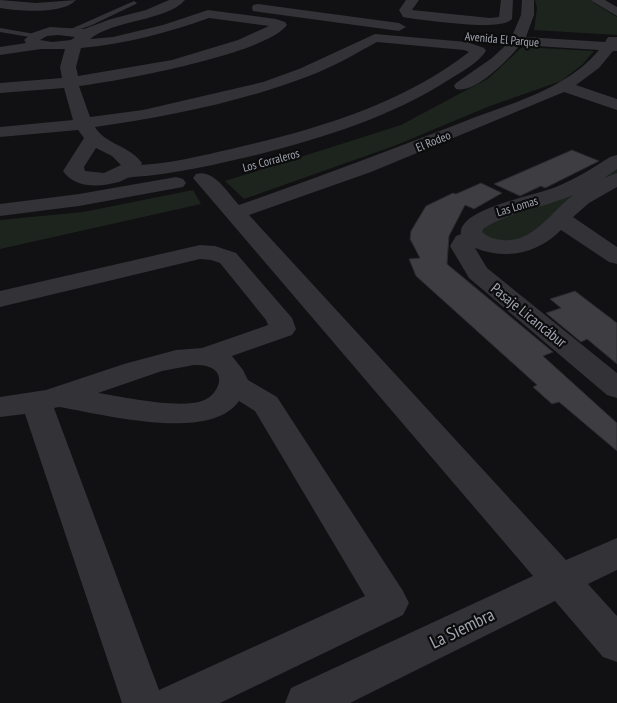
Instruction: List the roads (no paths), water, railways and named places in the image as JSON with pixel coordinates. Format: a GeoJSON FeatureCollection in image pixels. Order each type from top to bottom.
{"type":"FeatureCollection","features":[{"type":"Feature","properties":{"kind":"street"},"geometry":{"type":"LineString","coordinates":[[0,4],[37,7],[70,0]]}},
{"type":"Feature","properties":{"kind":"street"},"geometry":{"type":"LineString","coordinates":[[0,51],[36,40],[70,38],[87,34],[123,18],[156,0]]}},
{"type":"Feature","properties":{"kind":"street"},"geometry":{"type":"LineString","coordinates":[[123,18],[148,14],[179,0]]}},
{"type":"Feature","properties":{"kind":"street"},"geometry":{"type":"LineString","coordinates":[[283,0],[314,3]]}},
{"type":"Feature","properties":{"kind":"street"},"geometry":{"type":"LineString","coordinates":[[413,0],[404,10],[408,14],[490,22],[504,20],[507,0]]}},
{"type":"Feature","properties":{"kind":"street"},"geometry":{"type":"LineString","coordinates":[[519,37],[528,17],[528,0]]}},
{"type":"Feature","properties":{"kind":"street"},"geometry":{"type":"LineString","coordinates":[[596,0],[617,12]]}},
{"type":"Feature","properties":{"kind":"street","name":"Avenida El Parque"},"geometry":{"type":"LineString","coordinates":[[205,1],[387,25],[614,44]]}},
{"type":"Feature","properties":{"kind":"street"},"geometry":{"type":"LineString","coordinates":[[0,88],[70,82],[144,70],[201,57],[258,37],[280,26],[276,23],[208,14],[138,35],[103,42],[70,38]]}},
{"type":"Feature","properties":{"kind":"street","name":"Los Corraleros"},"geometry":{"type":"LineString","coordinates":[[0,210],[116,194],[203,178],[319,147],[411,112],[457,89],[497,63],[519,37]]}},
{"type":"Feature","properties":{"kind":"street"},"geometry":{"type":"LineString","coordinates":[[70,38],[66,69],[77,106],[89,131],[132,163],[127,170]]}},
{"type":"Feature","properties":{"kind":"street"},"geometry":{"type":"LineString","coordinates":[[0,132],[89,131],[269,85],[321,66],[375,38],[467,46],[479,51],[451,72],[410,95],[327,128],[260,147],[157,171],[127,170],[107,179],[84,178],[53,188],[0,194]]}},
{"type":"Feature","properties":{"kind":"street","name":"El Rodeo"},"geometry":{"type":"LineString","coordinates":[[235,213],[364,168],[569,83],[614,44]]}},
{"type":"Feature","properties":{"kind":"street"},"geometry":{"type":"LineString","coordinates":[[569,83],[617,94]]}},
{"type":"Feature","properties":{"kind":"street"},"geometry":{"type":"LineString","coordinates":[[569,83],[617,105]]}},
{"type":"Feature","properties":{"kind":"street"},"geometry":{"type":"LineString","coordinates":[[84,178],[75,174],[74,167],[83,151],[89,131]]}},
{"type":"Feature","properties":{"kind":"street","name":"Las Lomas"},"geometry":{"type":"LineString","coordinates":[[602,182],[487,216],[472,226],[473,236],[483,243],[492,246],[522,246],[535,242],[602,182],[617,161]]}},
{"type":"Feature","properties":{"kind":"street"},"geometry":{"type":"LineString","coordinates":[[203,178],[617,644]]}},
{"type":"Feature","properties":{"kind":"street"},"geometry":{"type":"LineString","coordinates":[[560,219],[617,257]]}},
{"type":"Feature","properties":{"kind":"street","name":"Pasaje Licancábur"},"geometry":{"type":"LineString","coordinates":[[473,236],[464,241],[462,246],[478,274],[617,388]]}},
{"type":"Feature","properties":{"kind":"street"},"geometry":{"type":"LineString","coordinates":[[0,299],[200,252],[228,258],[279,318],[283,330],[206,356],[178,359],[48,399],[0,407]]}},
{"type":"Feature","properties":{"kind":"street"},"geometry":{"type":"LineString","coordinates":[[48,399],[188,414],[211,410],[226,399],[234,385],[231,372],[227,366],[221,360],[206,356]]}},
{"type":"Feature","properties":{"kind":"street"},"geometry":{"type":"LineString","coordinates":[[175,703],[390,604],[266,404],[234,385]]}},
{"type":"Feature","properties":{"kind":"street"},"geometry":{"type":"LineString","coordinates":[[48,399],[143,703]]}},
{"type":"Feature","properties":{"kind":"street","name":"La Siembra"},"geometry":{"type":"LineString","coordinates":[[306,703],[617,553]]}},
{"type":"Feature","properties":{"kind":"lane"},"geometry":{"type":"LineString","coordinates":[[70,38],[90,24],[134,3]]}},
{"type":"Feature","properties":{"kind":"lane"},"geometry":{"type":"LineString","coordinates":[[0,30],[36,40]]}}]}
